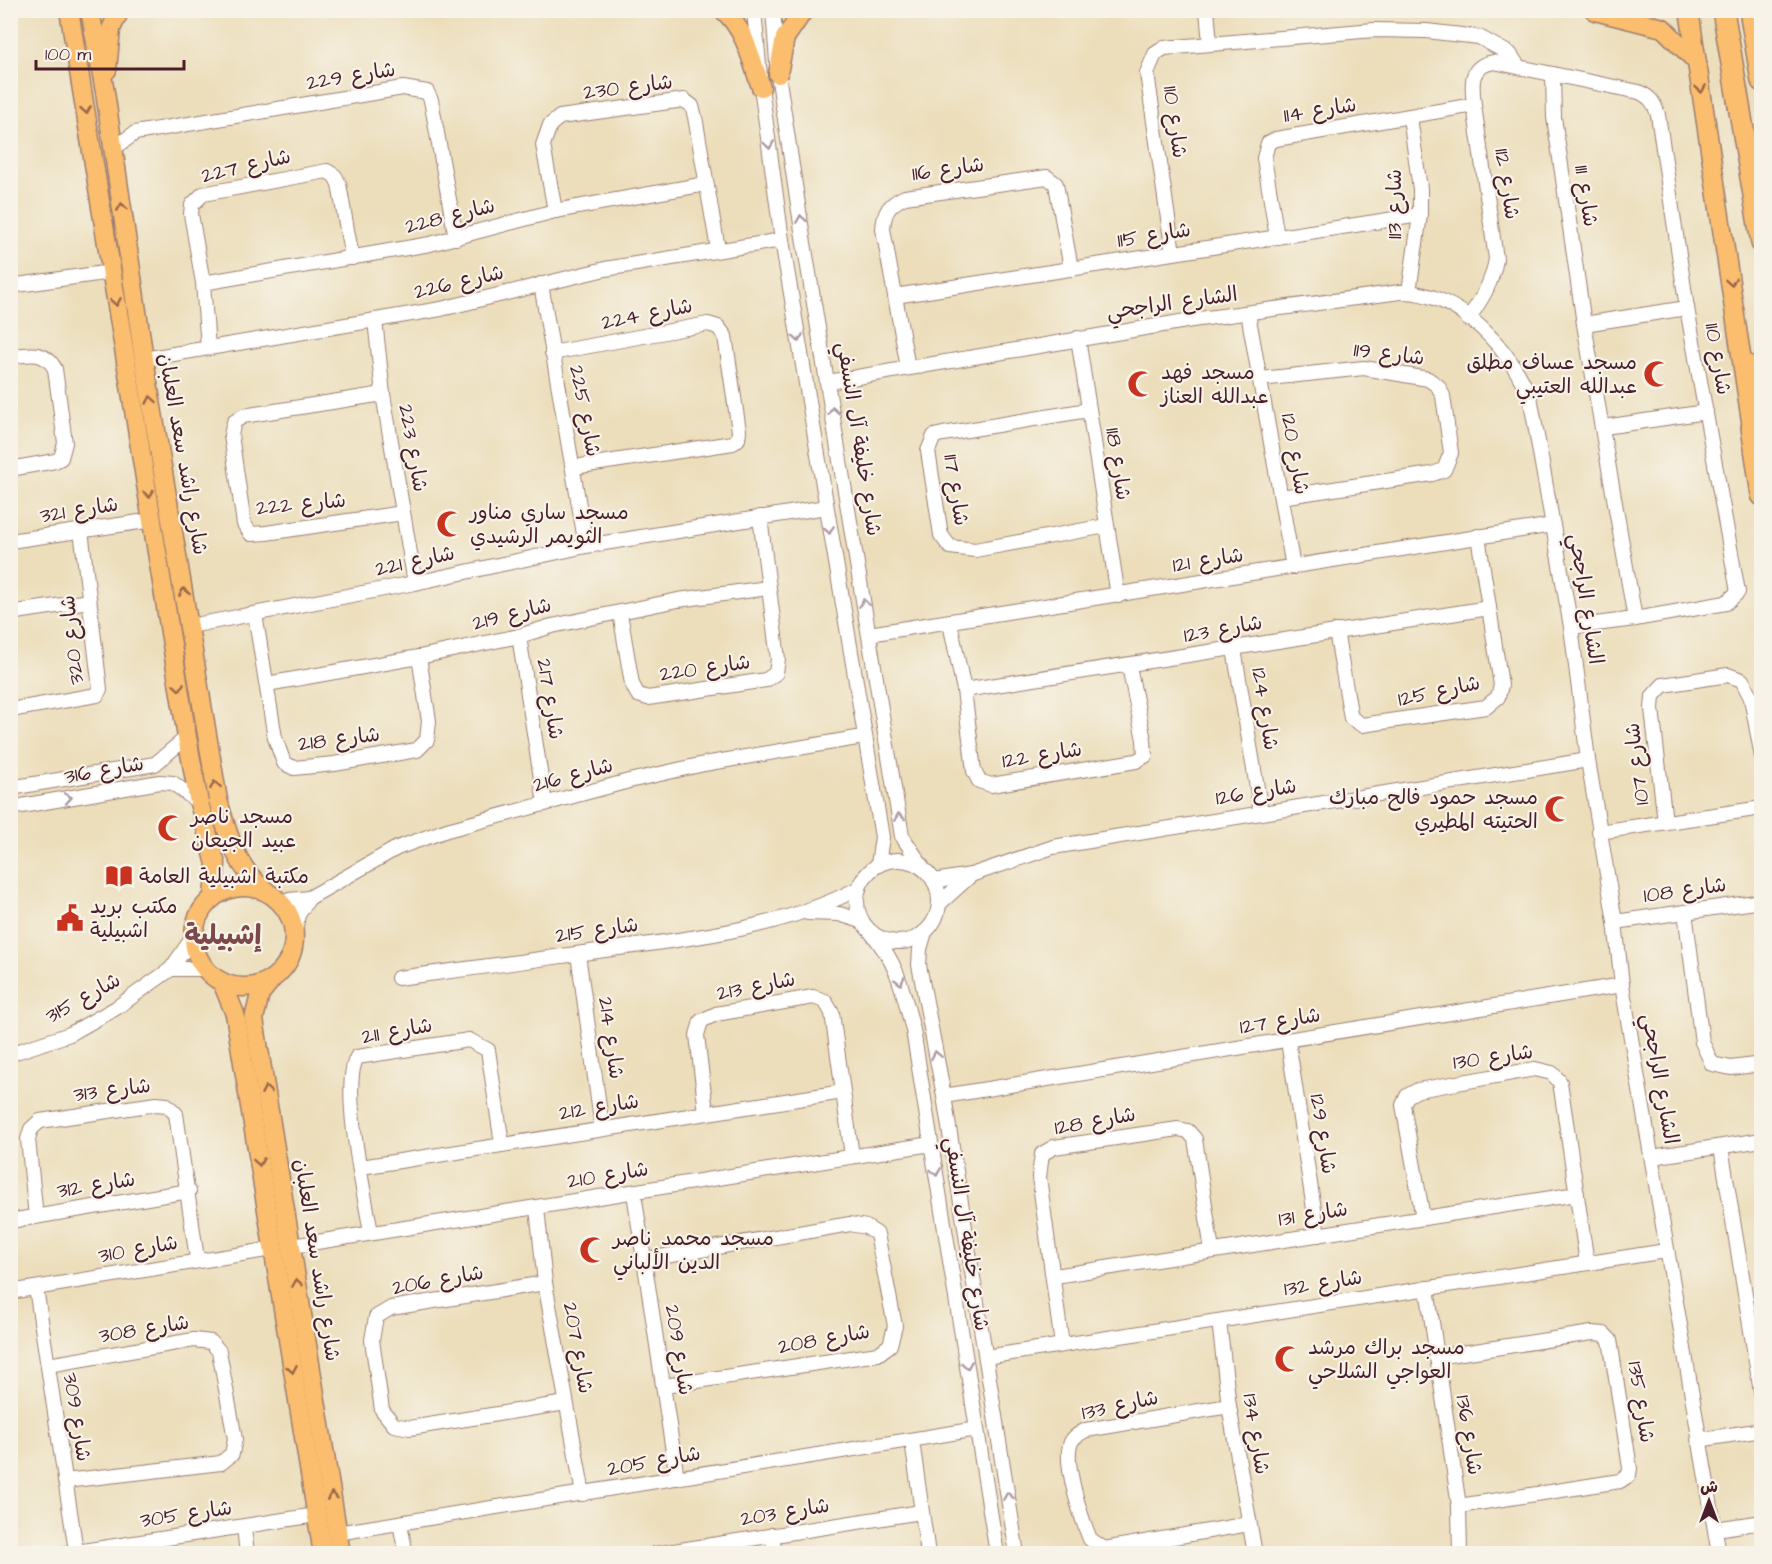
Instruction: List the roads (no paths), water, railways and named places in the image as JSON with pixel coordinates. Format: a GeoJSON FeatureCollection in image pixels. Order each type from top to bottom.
{"type":"FeatureCollection","features":[{"type":"Feature","properties":{"kind":"highway"},"geometry":{"type":"LineString","coordinates":[[1723,10],[1761,243]]}},
{"type":"Feature","properties":{"kind":"highway"},"geometry":{"type":"LineString","coordinates":[[1750,10],[1761,81]]}},
{"type":"Feature","properties":{"kind":"highway"},"geometry":{"type":"LineString","coordinates":[[1757,419],[1761,495]]}},
{"type":"Feature","properties":{"kind":"main road"},"geometry":{"type":"LineString","coordinates":[[56,10],[80,70]]}},
{"type":"Feature","properties":{"kind":"main road","name":"شارع راشد سعد العلبان"},"geometry":{"type":"LineString","coordinates":[[69,10],[187,737],[199,803],[216,864],[213,896]]}},
{"type":"Feature","properties":{"kind":"main road","name":"شارع راشد سعد العلبان"},"geometry":{"type":"LineString","coordinates":[[90,10],[105,92],[144,359],[190,626],[207,744],[224,822],[241,866],[251,880],[273,896]]}},
{"type":"Feature","properties":{"kind":"main road"},"geometry":{"type":"LineString","coordinates":[[105,92],[111,29],[120,10]]}},
{"type":"Feature","properties":{"kind":"main road"},"geometry":{"type":"LineString","coordinates":[[723,10],[735,21],[744,37],[760,87]]}},
{"type":"Feature","properties":{"kind":"main road"},"geometry":{"type":"LineString","coordinates":[[778,74],[785,38],[804,10]]}},
{"type":"Feature","properties":{"kind":"main road"},"geometry":{"type":"LineString","coordinates":[[1589,11],[1616,10]]}},
{"type":"Feature","properties":{"kind":"main road"},"geometry":{"type":"LineString","coordinates":[[1689,10],[1740,343],[1757,419]]}},
{"type":"Feature","properties":{"kind":"main road"},"geometry":{"type":"LineString","coordinates":[[1589,11],[1663,28],[1697,62]]}},
{"type":"Feature","properties":{"kind":"main road"},"geometry":{"type":"LineString","coordinates":[[1740,343],[1761,391]]}},
{"type":"Feature","properties":{"kind":"main road"},"geometry":{"type":"LineString","coordinates":[[239,886],[273,896],[288,912],[294,937],[291,953],[284,968],[272,979],[247,986],[222,982],[205,969],[194,949],[193,937],[198,914],[213,896],[239,886]]}},
{"type":"Feature","properties":{"kind":"main road","name":"شارع راشد سعد العلبان"},"geometry":{"type":"LineString","coordinates":[[272,979],[260,994],[254,1019],[328,1462],[341,1554]]}},
{"type":"Feature","properties":{"kind":"main road","name":"شارع راشد سعد العلبان"},"geometry":{"type":"LineString","coordinates":[[222,982],[235,1014],[323,1554]]}},
{"type":"Feature","properties":{"kind":"main road"},"geometry":{"type":"LineString","coordinates":[[282,1311],[289,1307],[301,1308]]}},
{"type":"Feature","properties":{"kind":"main road"},"geometry":{"type":"LineString","coordinates":[[308,1463],[318,1470],[328,1462]]}},
{"type":"Feature","properties":{"kind":"street","name":"شارع خليفة آل النسفي"},"geometry":{"type":"LineString","coordinates":[[754,10],[760,87],[782,240],[863,737],[882,837],[879,865]]}},
{"type":"Feature","properties":{"kind":"street","name":"شارع خليفة آل النسفي"},"geometry":{"type":"LineString","coordinates":[[773,10],[778,74],[902,836],[923,868]]}},
{"type":"Feature","properties":{"kind":"street"},"geometry":{"type":"LineString","coordinates":[[1207,10],[1210,44]]}},
{"type":"Feature","properties":{"kind":"street","name":"شارع 110"},"geometry":{"type":"LineString","coordinates":[[1173,253],[1147,73],[1155,54],[1164,48],[1374,30],[1426,31],[1479,37],[1510,54],[1518,66]]}},
{"type":"Feature","properties":{"kind":"street","name":"شارع 110"},"geometry":{"type":"LineString","coordinates":[[1494,62],[1639,92],[1654,103],[1687,309],[1738,592],[1726,603],[1635,619],[1571,627]]}},
{"type":"Feature","properties":{"kind":"street","name":"شارع 112"},"geometry":{"type":"LineString","coordinates":[[1468,319],[1486,293],[1493,276],[1496,259],[1472,80],[1475,71],[1485,63],[1494,62]]}},
{"type":"Feature","properties":{"kind":"street","name":"شارع 111"},"geometry":{"type":"LineString","coordinates":[[1553,74],[1554,117],[1584,324],[1604,427],[1635,619]]}},
{"type":"Feature","properties":{"kind":"street","name":"شارع 229"},"geometry":{"type":"LineString","coordinates":[[113,149],[135,133],[403,88],[417,89],[427,93],[431,100],[456,238]]}},
{"type":"Feature","properties":{"kind":"street","name":"شارع 230"},"geometry":{"type":"LineString","coordinates":[[555,211],[543,145],[550,125],[560,117],[684,100],[692,106],[695,117],[718,249]]}},
{"type":"Feature","properties":{"kind":"street","name":"114 شارع"},"geometry":{"type":"LineString","coordinates":[[1277,237],[1264,158],[1268,144],[1276,139],[1474,105]]}},
{"type":"Feature","properties":{"kind":"street","name":"شارع 113"},"geometry":{"type":"LineString","coordinates":[[1409,292],[1420,215],[1420,189],[1410,117]]}},
{"type":"Feature","properties":{"kind":"street","name":"شارع 229"},"geometry":{"type":"LineString","coordinates":[[109,124],[135,133]]}},
{"type":"Feature","properties":{"kind":"street","name":"شارع 227"},"geometry":{"type":"LineString","coordinates":[[208,347],[202,283],[191,214],[196,200],[203,194],[327,171],[335,176],[339,184],[352,258]]}},
{"type":"Feature","properties":{"kind":"street","name":"شارع 116"},"geometry":{"type":"LineString","coordinates":[[908,368],[883,229],[883,217],[893,202],[905,197],[1047,177],[1056,184],[1071,269]]}},
{"type":"Feature","properties":{"kind":"street","name":"شارع 228"},"geometry":{"type":"LineString","coordinates":[[202,283],[456,238],[555,211],[706,184]]}},
{"type":"Feature","properties":{"kind":"street","name":"شارع 115"},"geometry":{"type":"LineString","coordinates":[[895,296],[1420,215]]}},
{"type":"Feature","properties":{"kind":"street","name":"شارع 226"},"geometry":{"type":"LineString","coordinates":[[144,359],[441,309],[541,284],[718,249],[782,240]]}},
{"type":"Feature","properties":{"kind":"street"},"geometry":{"type":"LineString","coordinates":[[10,271],[11,286],[111,272]]}},
{"type":"Feature","properties":{"kind":"street","name":"شارع 225"},"geometry":{"type":"LineString","coordinates":[[541,284],[586,546]]}},
{"type":"Feature","properties":{"kind":"street","name":"الشارع الراجحي"},"geometry":{"type":"LineString","coordinates":[[828,382],[1078,338],[1409,292],[1438,301],[1492,336],[1525,385],[1531,402],[1571,627],[1588,760],[1615,922],[1622,985],[1719,1554]]}},
{"type":"Feature","properties":{"kind":"street"},"geometry":{"type":"LineString","coordinates":[[1584,324],[1687,309]]}},
{"type":"Feature","properties":{"kind":"street","name":"شارع 120"},"geometry":{"type":"LineString","coordinates":[[1248,313],[1293,567]]}},
{"type":"Feature","properties":{"kind":"street","name":"شارع 223"},"geometry":{"type":"LineString","coordinates":[[375,320],[383,394],[415,583]]}},
{"type":"Feature","properties":{"kind":"street","name":"شارع 224"},"geometry":{"type":"LineString","coordinates":[[552,353],[708,324],[718,327],[725,336],[740,431],[738,439],[733,443],[574,467]]}},
{"type":"Feature","properties":{"kind":"street","name":"شارع 118"},"geometry":{"type":"LineString","coordinates":[[1078,338],[1118,596]]}},
{"type":"Feature","properties":{"kind":"street"},"geometry":{"type":"LineString","coordinates":[[10,357],[36,354],[51,362],[55,369],[65,442],[61,458],[55,461],[10,469]]}},
{"type":"Feature","properties":{"kind":"street","name":"شارع 119"},"geometry":{"type":"LineString","coordinates":[[1260,379],[1364,368],[1428,379],[1438,386],[1443,396],[1451,453],[1444,470],[1432,474],[1281,497]]}},
{"type":"Feature","properties":{"kind":"street","name":"شارع 222"},"geometry":{"type":"LineString","coordinates":[[383,394],[243,416],[234,422],[231,435],[244,524],[251,534],[266,533],[403,513]]}},
{"type":"Feature","properties":{"kind":"street","name":"شارع 117"},"geometry":{"type":"LineString","coordinates":[[1088,410],[934,436],[928,452],[941,535],[950,547],[975,550],[1106,526]]}},
{"type":"Feature","properties":{"kind":"street"},"geometry":{"type":"LineString","coordinates":[[1604,427],[1706,412]]}},
{"type":"Feature","properties":{"kind":"street","name":"شارع 221"},"geometry":{"type":"LineString","coordinates":[[190,626],[415,583],[586,546],[826,507]]}},
{"type":"Feature","properties":{"kind":"street","name":"شارع 220"},"geometry":{"type":"LineString","coordinates":[[620,613],[632,684],[638,695],[648,698],[766,680],[776,672],[778,659],[760,517]]}},
{"type":"Feature","properties":{"kind":"street","name":"شارع 321"},"geometry":{"type":"LineString","coordinates":[[10,541],[153,520]]}},
{"type":"Feature","properties":{"kind":"street","name":"شارع 121"},"geometry":{"type":"LineString","coordinates":[[869,634],[950,623],[1553,525]]}},
{"type":"Feature","properties":{"kind":"street","name":"شارع 320"},"geometry":{"type":"LineString","coordinates":[[10,710],[97,695],[100,689],[81,530]]}},
{"type":"Feature","properties":{"kind":"street","name":"شارع 125"},"geometry":{"type":"LineString","coordinates":[[1336,631],[1351,718],[1362,725],[1376,725],[1486,707],[1498,697],[1501,685],[1478,536]]}},
{"type":"Feature","properties":{"kind":"street","name":"شارع 219"},"geometry":{"type":"LineString","coordinates":[[267,684],[418,657],[678,600],[768,588]]}},
{"type":"Feature","properties":{"kind":"street"},"geometry":{"type":"LineString","coordinates":[[10,613],[89,601]]}},
{"type":"Feature","properties":{"kind":"street","name":"شارع 123"},"geometry":{"type":"LineString","coordinates":[[964,690],[1489,608]]}},
{"type":"Feature","properties":{"kind":"street","name":"شارع 218"},"geometry":{"type":"LineString","coordinates":[[255,614],[275,738],[284,763],[294,768],[334,764],[417,750],[427,740],[429,721],[418,657]]}},
{"type":"Feature","properties":{"kind":"street","name":"شارع 122"},"geometry":{"type":"LineString","coordinates":[[950,623],[964,690],[974,771],[979,781],[991,785],[1136,761],[1145,756],[1144,740],[1129,666]]}},
{"type":"Feature","properties":{"kind":"street","name":"شارع 217"},"geometry":{"type":"LineString","coordinates":[[519,636],[546,804]]}},
{"type":"Feature","properties":{"kind":"street","name":"شارع 124"},"geometry":{"type":"LineString","coordinates":[[1234,649],[1261,812]]}},
{"type":"Feature","properties":{"kind":"street","name":"شارع 107"},"geometry":{"type":"LineString","coordinates":[[1665,822],[1652,709],[1653,696],[1663,685],[1728,675],[1742,680],[1751,698],[1761,757]]}},
{"type":"Feature","properties":{"kind":"street","name":"شارع 316"},"geometry":{"type":"LineString","coordinates":[[10,788],[156,764],[168,756],[187,737]]}},
{"type":"Feature","properties":{"kind":"street","name":"شارع 216"},"geometry":{"type":"LineString","coordinates":[[273,896],[309,898],[397,848],[447,830],[704,765],[863,737]]}},
{"type":"Feature","properties":{"kind":"street","name":"شارع 126"},"geometry":{"type":"LineString","coordinates":[[934,881],[971,874],[1053,847],[1588,760]]}},
{"type":"Feature","properties":{"kind":"street"},"geometry":{"type":"LineString","coordinates":[[156,764],[162,769],[163,776],[159,782]]}},
{"type":"Feature","properties":{"kind":"street","name":"شارع 316"},"geometry":{"type":"LineString","coordinates":[[10,808],[159,782],[173,783],[199,803]]}},
{"type":"Feature","properties":{"kind":"street"},"geometry":{"type":"LineString","coordinates":[[1599,832],[1761,808]]}},
{"type":"Feature","properties":{"kind":"street"},"geometry":{"type":"LineString","coordinates":[[902,860],[923,868],[934,881],[939,904],[935,920],[925,932],[912,940],[898,942],[883,939],[866,926],[857,905],[859,888],[867,875],[879,865],[902,860]]}},
{"type":"Feature","properties":{"kind":"street","name":"شارع 126"},"geometry":{"type":"LineString","coordinates":[[939,904],[971,874]]}},
{"type":"Feature","properties":{"kind":"street","name":"شارع 215"},"geometry":{"type":"LineString","coordinates":[[398,978],[578,954],[755,926],[799,913],[859,888]]}},
{"type":"Feature","properties":{"kind":"street"},"geometry":{"type":"LineString","coordinates":[[294,937],[298,915],[309,898]]}},
{"type":"Feature","properties":{"kind":"street","name":"شارع 108"},"geometry":{"type":"LineString","coordinates":[[1615,922],[1761,901]]}},
{"type":"Feature","properties":{"kind":"street"},"geometry":{"type":"LineString","coordinates":[[1685,912],[1702,1042],[1712,1064],[1731,1068],[1761,1064]]}},
{"type":"Feature","properties":{"kind":"street","name":"شارع 215"},"geometry":{"type":"LineString","coordinates":[[799,913],[839,914],[866,926]]}},
{"type":"Feature","properties":{"kind":"street","name":"شارع خليفة آل النسفي"},"geometry":{"type":"LineString","coordinates":[[866,926],[888,953],[897,969],[913,1030],[997,1554]]}},
{"type":"Feature","properties":{"kind":"street","name":"شارع خليفة آل النسفي"},"geometry":{"type":"LineString","coordinates":[[925,932],[920,949],[919,965],[944,1096],[1017,1554]]}},
{"type":"Feature","properties":{"kind":"street","name":"شارع 315"},"geometry":{"type":"LineString","coordinates":[[10,1054],[70,1034],[102,1016],[171,969],[193,937]]}},
{"type":"Feature","properties":{"kind":"street","name":"شارع 214"},"geometry":{"type":"LineString","coordinates":[[578,954],[602,1128]]}},
{"type":"Feature","properties":{"kind":"street"},"geometry":{"type":"LineString","coordinates":[[171,969],[205,969]]}},
{"type":"Feature","properties":{"kind":"street","name":"شارع 127"},"geometry":{"type":"LineString","coordinates":[[944,1096],[1622,985]]}},
{"type":"Feature","properties":{"kind":"street","name":"شارع 213"},"geometry":{"type":"LineString","coordinates":[[706,1112],[698,1035],[701,1022],[716,1014],[813,997],[825,1001],[832,1012],[852,1156]]}},
{"type":"Feature","properties":{"kind":"street","name":"شارع 211"},"geometry":{"type":"LineString","coordinates":[[371,1233],[351,1104],[350,1076],[357,1057],[469,1040],[479,1043],[488,1050],[502,1144]]}},
{"type":"Feature","properties":{"kind":"street","name":"شارع 129"},"geometry":{"type":"LineString","coordinates":[[1287,1041],[1318,1235]]}},
{"type":"Feature","properties":{"kind":"street","name":"شارع 130"},"geometry":{"type":"LineString","coordinates":[[1422,1218],[1404,1106],[1407,1096],[1418,1090],[1535,1069],[1552,1073],[1560,1082],[1587,1263]]}},
{"type":"Feature","properties":{"kind":"street","name":"شارع 212"},"geometry":{"type":"LineString","coordinates":[[362,1167],[843,1092]]}},
{"type":"Feature","properties":{"kind":"street","name":"شارع 313"},"geometry":{"type":"LineString","coordinates":[[36,1216],[28,1139],[31,1128],[40,1121],[156,1104],[167,1105],[176,1114],[189,1191],[197,1259]]}},
{"type":"Feature","properties":{"kind":"street","name":"شارع 128"},"geometry":{"type":"LineString","coordinates":[[1062,1345],[1055,1276],[1039,1177],[1042,1154],[1054,1147],[1178,1129],[1188,1131],[1195,1139],[1212,1251]]}},
{"type":"Feature","properties":{"kind":"street"},"geometry":{"type":"LineString","coordinates":[[1652,1157],[1761,1140]]}},
{"type":"Feature","properties":{"kind":"street","name":"شارع 210"},"geometry":{"type":"LineString","coordinates":[[292,1246],[931,1144]]}},
{"type":"Feature","properties":{"kind":"street"},"geometry":{"type":"LineString","coordinates":[[1721,1148],[1761,1398]]}},
{"type":"Feature","properties":{"kind":"street","name":"شارع 312"},"geometry":{"type":"LineString","coordinates":[[10,1221],[189,1191]]}},
{"type":"Feature","properties":{"kind":"street","name":"شارع 209"},"geometry":{"type":"LineString","coordinates":[[634,1193],[677,1478]]}},
{"type":"Feature","properties":{"kind":"street","name":"شارع 131"},"geometry":{"type":"LineString","coordinates":[[1055,1276],[1577,1194]]}},
{"type":"Feature","properties":{"kind":"street","name":"شارع 207"},"geometry":{"type":"LineString","coordinates":[[537,1208],[545,1283],[583,1494]]}},
{"type":"Feature","properties":{"kind":"street","name":"شارع 208"},"geometry":{"type":"LineString","coordinates":[[643,1260],[850,1224],[866,1227],[878,1234],[895,1326],[890,1345],[879,1354],[664,1386]]}},
{"type":"Feature","properties":{"kind":"street"},"geometry":{"type":"LineString","coordinates":[[948,1248],[961,1244],[968,1245]]}},
{"type":"Feature","properties":{"kind":"street","name":"شارع 310"},"geometry":{"type":"LineString","coordinates":[[10,1292],[197,1259],[273,1249]]}},
{"type":"Feature","properties":{"kind":"street","name":"شارع 132"},"geometry":{"type":"LineString","coordinates":[[986,1357],[1666,1251]]}},
{"type":"Feature","properties":{"kind":"street","name":"شارع 206"},"geometry":{"type":"LineString","coordinates":[[545,1283],[391,1308],[376,1317],[372,1340],[382,1410],[394,1425],[411,1428],[566,1403]]}},
{"type":"Feature","properties":{"kind":"street","name":"شارع 309"},"geometry":{"type":"LineString","coordinates":[[36,1288],[65,1481],[69,1552]]}},
{"type":"Feature","properties":{"kind":"street","name":"شارع 136"},"geometry":{"type":"LineString","coordinates":[[1426,1288],[1459,1506],[1460,1554]]}},
{"type":"Feature","properties":{"kind":"street","name":"شارع 134"},"geometry":{"type":"LineString","coordinates":[[1219,1321],[1229,1406],[1255,1554]]}},
{"type":"Feature","properties":{"kind":"street","name":"شارع 135"},"geometry":{"type":"LineString","coordinates":[[1436,1356],[1592,1333],[1604,1334],[1610,1340],[1630,1468],[1629,1475],[1620,1481],[1459,1506]]}},
{"type":"Feature","properties":{"kind":"street","name":"شارع 308"},"geometry":{"type":"LineString","coordinates":[[48,1365],[194,1340],[211,1342],[219,1351],[235,1439],[232,1454],[221,1463],[65,1481]]}},
{"type":"Feature","properties":{"kind":"street","name":"شارع 133"},"geometry":{"type":"LineString","coordinates":[[1229,1406],[1086,1430],[1075,1436],[1070,1444],[1070,1467],[1090,1539],[1104,1549],[1249,1524]]}},
{"type":"Feature","properties":{"kind":"street","name":"شارع 205"},"geometry":{"type":"LineString","coordinates":[[337,1533],[977,1429]]}},
{"type":"Feature","properties":{"kind":"street"},"geometry":{"type":"LineString","coordinates":[[1698,1440],[1761,1430]]}},
{"type":"Feature","properties":{"kind":"street"},"geometry":{"type":"LineString","coordinates":[[912,1441],[928,1554]]}},
{"type":"Feature","properties":{"kind":"street","name":"شارع 203"},"geometry":{"type":"LineString","coordinates":[[664,1553],[921,1512]]}},
{"type":"Feature","properties":{"kind":"street","name":"شارع 305"},"geometry":{"type":"LineString","coordinates":[[69,1552],[316,1515]]}},
{"type":"Feature","properties":{"kind":"street"},"geometry":{"type":"LineString","coordinates":[[1716,1529],[1761,1522]]}},
{"type":"Feature","properties":{"kind":"street"},"geometry":{"type":"LineString","coordinates":[[400,1524],[406,1554]]}},
{"type":"Feature","properties":{"kind":"street"},"geometry":{"type":"LineString","coordinates":[[244,1527],[247,1554]]}},
{"type":"Feature","properties":{"kind":"street"},"geometry":{"type":"LineString","coordinates":[[772,1535],[775,1554]]}},
{"type":"Feature","properties":{"kind":"place","name":"مسجد عساف مطلق عبدالله العتيبي"},"geometry":{"type":"Point","coordinates":[1657,374]}},
{"type":"Feature","properties":{"kind":"place","name":"مسجد فهد عبدالله العناز"},"geometry":{"type":"Point","coordinates":[1141,384]}},
{"type":"Feature","properties":{"kind":"place","name":"مسجد ساري مناور الثويمر الرشيدي"},"geometry":{"type":"Point","coordinates":[450,524]}},
{"type":"Feature","properties":{"kind":"place","name":"مسجد حمود فالح مبارك الحتيته المطيري"},"geometry":{"type":"Point","coordinates":[1558,809]}},
{"type":"Feature","properties":{"kind":"place","name":"مسجد ناصر عبيد الجيعان"},"geometry":{"type":"Point","coordinates":[171,828]}},
{"type":"Feature","properties":{"kind":"place","name":"مكتبة اشبيلية العامة"},"geometry":{"type":"Point","coordinates":[119,876]}},
{"type":"Feature","properties":{"kind":"place","name":"مكتب بريد اشبيلية"},"geometry":{"type":"Point","coordinates":[70,918]}},
{"type":"Feature","properties":{"kind":"place","name":"مسجد محمد ناصر الدين الألباني"},"geometry":{"type":"Point","coordinates":[593,1250]}},
{"type":"Feature","properties":{"kind":"place","name":"مسجد براك مرشد العواجي الشلاحي"},"geometry":{"type":"Point","coordinates":[1288,1359]}},
{"type":"Feature","properties":{"kind":"district","name":"إشبيلية"},"geometry":{"type":"Point","coordinates":[223,936]}}]}
